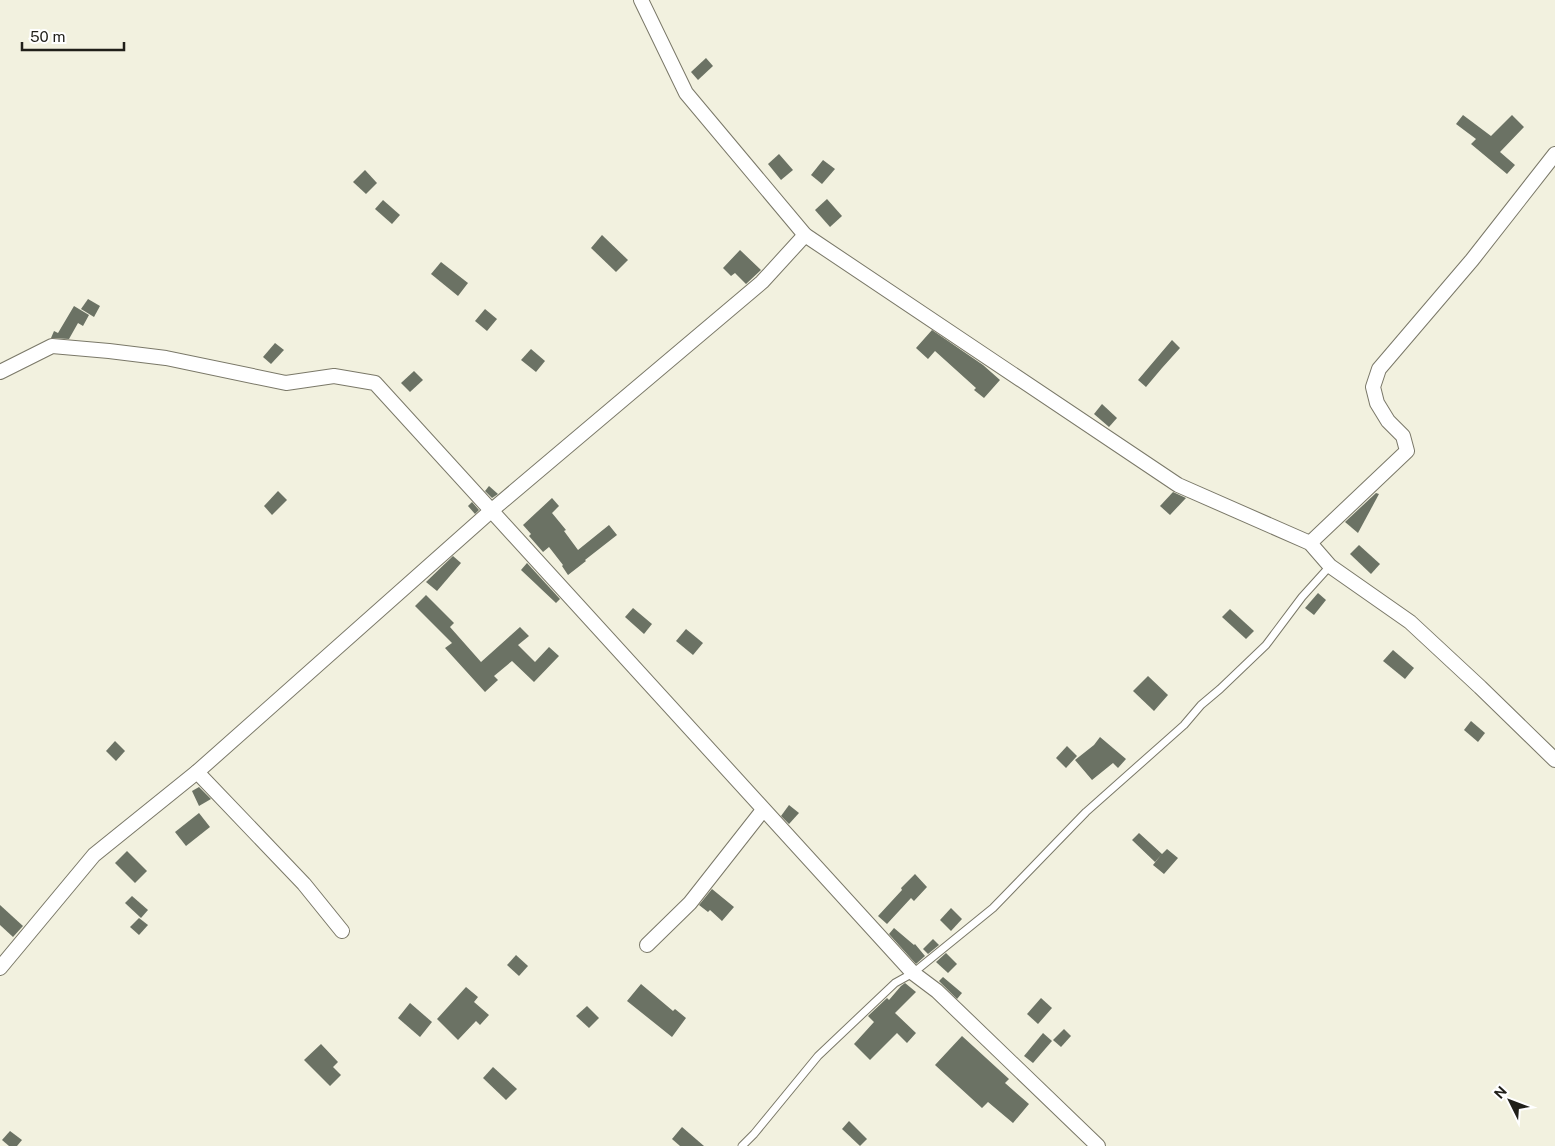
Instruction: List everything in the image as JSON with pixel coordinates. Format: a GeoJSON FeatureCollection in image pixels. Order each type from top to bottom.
{"type":"FeatureCollection","features":[{"type":"Feature","properties":{"kind":"street"},"geometry":{"type":"LineString","coordinates":[[641,0],[686,93],[805,235],[1178,485],[1310,543],[1330,566],[1410,622],[1480,686],[1555,760]]}},
{"type":"Feature","properties":{"kind":"street"},"geometry":{"type":"LineString","coordinates":[[1310,543],[1406,451],[1403,436],[1388,421],[1377,403],[1373,387],[1379,369],[1472,260],[1555,154]]}},
{"type":"Feature","properties":{"kind":"street"},"geometry":{"type":"LineString","coordinates":[[0,968],[94,855],[197,772],[492,510],[762,282],[805,235]]}},
{"type":"Feature","properties":{"kind":"street"},"geometry":{"type":"LineString","coordinates":[[0,372],[52,346],[166,358],[286,383],[334,376],[375,383],[913,973],[937,991],[1098,1146]]}},
{"type":"Feature","properties":{"kind":"street"},"geometry":{"type":"LineString","coordinates":[[197,772],[304,884],[342,931]]}},
{"type":"Feature","properties":{"kind":"street"},"geometry":{"type":"LineString","coordinates":[[647,944],[690,903],[763,810]]}},
{"type":"Feature","properties":{"kind":"lane"},"geometry":{"type":"LineString","coordinates":[[742,1146],[818,1056],[895,983],[913,973],[993,908],[1086,812],[1166,742],[1201,705],[1266,645],[1302,597],[1330,566]]}},
{"type":"Feature","properties":{"kind":"building"},"geometry":{"type":"Polygon","coordinates":[[[706,58],[713,66],[698,80],[691,72],[706,58]]]}},
{"type":"Feature","properties":{"kind":"building"},"geometry":{"type":"Polygon","coordinates":[[[1463,115],[1491,136],[1512,115],[1524,127],[1500,152],[1515,165],[1507,174],[1471,144],[1476,139],[1456,124],[1463,115]]]}},
{"type":"Feature","properties":{"kind":"building"},"geometry":{"type":"Polygon","coordinates":[[[779,154],[793,170],[781,180],[768,164],[779,154]]]}},
{"type":"Feature","properties":{"kind":"building"},"geometry":{"type":"Polygon","coordinates":[[[823,160],[835,169],[822,184],[811,175],[823,160]]]}},
{"type":"Feature","properties":{"kind":"building"},"geometry":{"type":"Polygon","coordinates":[[[365,170],[377,183],[366,194],[353,182],[365,170]]]}},
{"type":"Feature","properties":{"kind":"building"},"geometry":{"type":"Polygon","coordinates":[[[827,199],[842,216],[830,227],[815,210],[827,199]]]}},
{"type":"Feature","properties":{"kind":"building"},"geometry":{"type":"Polygon","coordinates":[[[383,200],[400,215],[392,224],[375,209],[383,200]]]}},
{"type":"Feature","properties":{"kind":"building"},"geometry":{"type":"Polygon","coordinates":[[[602,235],[628,260],[616,272],[591,248],[602,235]]]}},
{"type":"Feature","properties":{"kind":"building"},"geometry":{"type":"Polygon","coordinates":[[[740,250],[761,270],[746,284],[735,273],[731,276],[723,268],[740,250]]]}},
{"type":"Feature","properties":{"kind":"building"},"geometry":{"type":"Polygon","coordinates":[[[441,262],[468,283],[458,296],[431,274],[441,262]]]}},
{"type":"Feature","properties":{"kind":"building"},"geometry":{"type":"Polygon","coordinates":[[[88,299],[100,306],[94,317],[81,309],[88,299]]]}},
{"type":"Feature","properties":{"kind":"building"},"geometry":{"type":"Polygon","coordinates":[[[74,306],[89,315],[83,326],[78,323],[69,339],[51,338],[54,331],[58,333],[74,306]]]}},
{"type":"Feature","properties":{"kind":"building"},"geometry":{"type":"Polygon","coordinates":[[[485,309],[497,319],[487,331],[475,321],[485,309]]]}},
{"type":"Feature","properties":{"kind":"building"},"geometry":{"type":"Polygon","coordinates":[[[932,330],[983,365],[1000,380],[984,398],[974,390],[976,388],[935,351],[928,359],[916,348],[932,330]]]}},
{"type":"Feature","properties":{"kind":"building"},"geometry":{"type":"Polygon","coordinates":[[[1172,340],[1180,348],[1146,387],[1138,380],[1172,340]]]}},
{"type":"Feature","properties":{"kind":"building"},"geometry":{"type":"Polygon","coordinates":[[[275,343],[284,350],[271,364],[263,357],[275,343]]]}},
{"type":"Feature","properties":{"kind":"building"},"geometry":{"type":"Polygon","coordinates":[[[531,349],[545,361],[536,372],[521,360],[531,349]]]}},
{"type":"Feature","properties":{"kind":"building"},"geometry":{"type":"Polygon","coordinates":[[[414,371],[423,380],[410,392],[401,383],[414,371]]]}},
{"type":"Feature","properties":{"kind":"building"},"geometry":{"type":"Polygon","coordinates":[[[1102,404],[1117,418],[1109,427],[1094,414],[1102,404]]]}},
{"type":"Feature","properties":{"kind":"building"},"geometry":{"type":"Polygon","coordinates":[[[489,486],[498,494],[492,498],[485,491],[489,486]]]}},
{"type":"Feature","properties":{"kind":"building"},"geometry":{"type":"Polygon","coordinates":[[[278,491],[287,500],[272,515],[264,506],[278,491]]]}},
{"type":"Feature","properties":{"kind":"building"},"geometry":{"type":"Polygon","coordinates":[[[1173,492],[1186,498],[1170,515],[1160,506],[1173,492]]]}},
{"type":"Feature","properties":{"kind":"building"},"geometry":{"type":"Polygon","coordinates":[[[1376,493],[1379,494],[1358,533],[1345,522],[1376,493]]]}},
{"type":"Feature","properties":{"kind":"building"},"geometry":{"type":"Polygon","coordinates":[[[552,498],[559,506],[552,513],[566,530],[564,531],[578,550],[609,525],[617,535],[568,575],[549,547],[543,552],[529,536],[531,534],[523,525],[552,498]]]}},
{"type":"Feature","properties":{"kind":"building"},"geometry":{"type":"Polygon","coordinates":[[[472,502],[479,510],[475,514],[468,506],[472,502]]]}},
{"type":"Feature","properties":{"kind":"building"},"geometry":{"type":"Polygon","coordinates":[[[1359,545],[1380,564],[1371,574],[1350,554],[1359,545]]]}},
{"type":"Feature","properties":{"kind":"building"},"geometry":{"type":"Polygon","coordinates":[[[453,556],[461,563],[437,591],[426,582],[453,556]]]}},
{"type":"Feature","properties":{"kind":"building"},"geometry":{"type":"Polygon","coordinates":[[[527,563],[560,599],[556,603],[521,570],[527,563]]]}},
{"type":"Feature","properties":{"kind":"building"},"geometry":{"type":"Polygon","coordinates":[[[1318,593],[1326,600],[1314,615],[1305,608],[1318,593]]]}},
{"type":"Feature","properties":{"kind":"building"},"geometry":{"type":"Polygon","coordinates":[[[426,595],[454,623],[450,627],[481,662],[520,627],[529,636],[518,645],[535,662],[549,647],[559,656],[534,682],[512,661],[494,676],[498,680],[485,692],[445,648],[452,643],[415,606],[426,595]]]}},
{"type":"Feature","properties":{"kind":"building"},"geometry":{"type":"Polygon","coordinates":[[[633,608],[652,624],[644,634],[625,617],[633,608]]]}},
{"type":"Feature","properties":{"kind":"building"},"geometry":{"type":"Polygon","coordinates":[[[1230,609],[1254,631],[1246,639],[1222,617],[1230,609]]]}},
{"type":"Feature","properties":{"kind":"building"},"geometry":{"type":"Polygon","coordinates":[[[686,629],[703,643],[693,655],[676,641],[686,629]]]}},
{"type":"Feature","properties":{"kind":"building"},"geometry":{"type":"Polygon","coordinates":[[[1393,650],[1414,668],[1405,679],[1383,661],[1393,650]]]}},
{"type":"Feature","properties":{"kind":"building"},"geometry":{"type":"Polygon","coordinates":[[[1148,676],[1168,695],[1154,711],[1133,691],[1148,676]]]}},
{"type":"Feature","properties":{"kind":"building"},"geometry":{"type":"Polygon","coordinates":[[[1471,721],[1485,733],[1478,742],[1464,730],[1471,721]]]}},
{"type":"Feature","properties":{"kind":"building"},"geometry":{"type":"Polygon","coordinates":[[[1100,737],[1126,759],[1118,768],[1113,763],[1092,780],[1075,760],[1094,745],[1100,737]]]}},
{"type":"Feature","properties":{"kind":"building"},"geometry":{"type":"Polygon","coordinates":[[[115,741],[125,751],[116,761],[106,751],[115,741]]]}},
{"type":"Feature","properties":{"kind":"building"},"geometry":{"type":"Polygon","coordinates":[[[1067,746],[1077,756],[1066,768],[1056,758],[1067,746]]]}},
{"type":"Feature","properties":{"kind":"building"},"geometry":{"type":"Polygon","coordinates":[[[199,787],[211,799],[199,806],[192,791],[199,787]]]}},
{"type":"Feature","properties":{"kind":"building"},"geometry":{"type":"Polygon","coordinates":[[[789,805],[799,813],[789,824],[781,816],[789,805]]]}},
{"type":"Feature","properties":{"kind":"building"},"geometry":{"type":"Polygon","coordinates":[[[199,813],[210,827],[186,846],[175,832],[199,813]]]}},
{"type":"Feature","properties":{"kind":"building"},"geometry":{"type":"Polygon","coordinates":[[[1139,833],[1162,854],[1167,849],[1178,858],[1164,874],[1153,865],[1161,855],[1155,862],[1132,840],[1139,833]]]}},
{"type":"Feature","properties":{"kind":"building"},"geometry":{"type":"Polygon","coordinates":[[[127,851],[147,871],[135,883],[115,863],[127,851]]]}},
{"type":"Feature","properties":{"kind":"building"},"geometry":{"type":"Polygon","coordinates":[[[915,874],[927,887],[914,901],[911,898],[887,924],[878,916],[915,874]]]}},
{"type":"Feature","properties":{"kind":"building"},"geometry":{"type":"Polygon","coordinates":[[[712,889],[734,907],[722,921],[710,910],[708,912],[699,905],[712,889]]]}},
{"type":"Feature","properties":{"kind":"building"},"geometry":{"type":"Polygon","coordinates":[[[132,896],[148,910],[141,918],[125,903],[132,896]]]}},
{"type":"Feature","properties":{"kind":"building"},"geometry":{"type":"Polygon","coordinates":[[[0,905],[23,926],[13,937],[0,925],[0,905]]]}},
{"type":"Feature","properties":{"kind":"building"},"geometry":{"type":"Polygon","coordinates":[[[951,908],[962,919],[951,931],[940,920],[951,908]]]}},
{"type":"Feature","properties":{"kind":"building"},"geometry":{"type":"Polygon","coordinates":[[[139,918],[148,925],[139,935],[130,927],[139,918]]]}},
{"type":"Feature","properties":{"kind":"building"},"geometry":{"type":"Polygon","coordinates":[[[894,928],[915,944],[925,956],[916,964],[889,934],[894,928]]]}},
{"type":"Feature","properties":{"kind":"building"},"geometry":{"type":"Polygon","coordinates":[[[933,939],[939,945],[928,954],[923,949],[933,939]]]}},
{"type":"Feature","properties":{"kind":"building"},"geometry":{"type":"Polygon","coordinates":[[[946,953],[957,964],[948,973],[936,962],[946,953]]]}},
{"type":"Feature","properties":{"kind":"building"},"geometry":{"type":"Polygon","coordinates":[[[516,955],[528,966],[519,976],[507,965],[516,955]]]}},
{"type":"Feature","properties":{"kind":"building"},"geometry":{"type":"Polygon","coordinates":[[[943,977],[962,993],[957,999],[939,981],[943,977]]]}},
{"type":"Feature","properties":{"kind":"building"},"geometry":{"type":"Polygon","coordinates":[[[905,983],[916,992],[895,1013],[916,1033],[907,1043],[897,1033],[870,1060],[854,1044],[874,1022],[868,1016],[887,998],[889,1000],[905,983]]]}},
{"type":"Feature","properties":{"kind":"building"},"geometry":{"type":"Polygon","coordinates":[[[641,984],[673,1011],[675,1009],[686,1018],[672,1037],[627,1001],[641,984]]]}},
{"type":"Feature","properties":{"kind":"building"},"geometry":{"type":"Polygon","coordinates":[[[466,987],[478,997],[474,1002],[489,1015],[480,1025],[476,1021],[458,1040],[437,1019],[466,987]]]}},
{"type":"Feature","properties":{"kind":"building"},"geometry":{"type":"Polygon","coordinates":[[[1041,998],[1052,1008],[1038,1024],[1027,1014],[1041,998]]]}},
{"type":"Feature","properties":{"kind":"building"},"geometry":{"type":"Polygon","coordinates":[[[410,1003],[432,1022],[420,1037],[398,1018],[410,1003]]]}},
{"type":"Feature","properties":{"kind":"building"},"geometry":{"type":"Polygon","coordinates":[[[587,1006],[599,1018],[589,1028],[576,1016],[587,1006]]]}},
{"type":"Feature","properties":{"kind":"building"},"geometry":{"type":"Polygon","coordinates":[[[1064,1029],[1071,1036],[1061,1047],[1053,1040],[1064,1029]]]}},
{"type":"Feature","properties":{"kind":"building"},"geometry":{"type":"Polygon","coordinates":[[[1043,1033],[1052,1041],[1033,1063],[1024,1056],[1043,1033]]]}},
{"type":"Feature","properties":{"kind":"building"},"geometry":{"type":"Polygon","coordinates":[[[962,1036],[1009,1079],[1005,1083],[1029,1104],[1013,1123],[988,1102],[982,1108],[935,1065],[962,1036]]]}},
{"type":"Feature","properties":{"kind":"building"},"geometry":{"type":"Polygon","coordinates":[[[321,1044],[338,1062],[333,1067],[341,1075],[330,1086],[304,1060],[321,1044]]]}},
{"type":"Feature","properties":{"kind":"building"},"geometry":{"type":"Polygon","coordinates":[[[493,1067],[517,1089],[506,1100],[483,1078],[493,1067]]]}},
{"type":"Feature","properties":{"kind":"building"},"geometry":{"type":"Polygon","coordinates":[[[849,1121],[867,1139],[860,1146],[842,1129],[849,1121]]]}},
{"type":"Feature","properties":{"kind":"building"},"geometry":{"type":"Polygon","coordinates":[[[682,1127],[704,1146],[680,1146],[672,1139],[682,1127]]]}},
{"type":"Feature","properties":{"kind":"building"},"geometry":{"type":"Polygon","coordinates":[[[10,1131],[22,1140],[17,1146],[9,1146],[2,1140],[10,1131]]]}}]}
